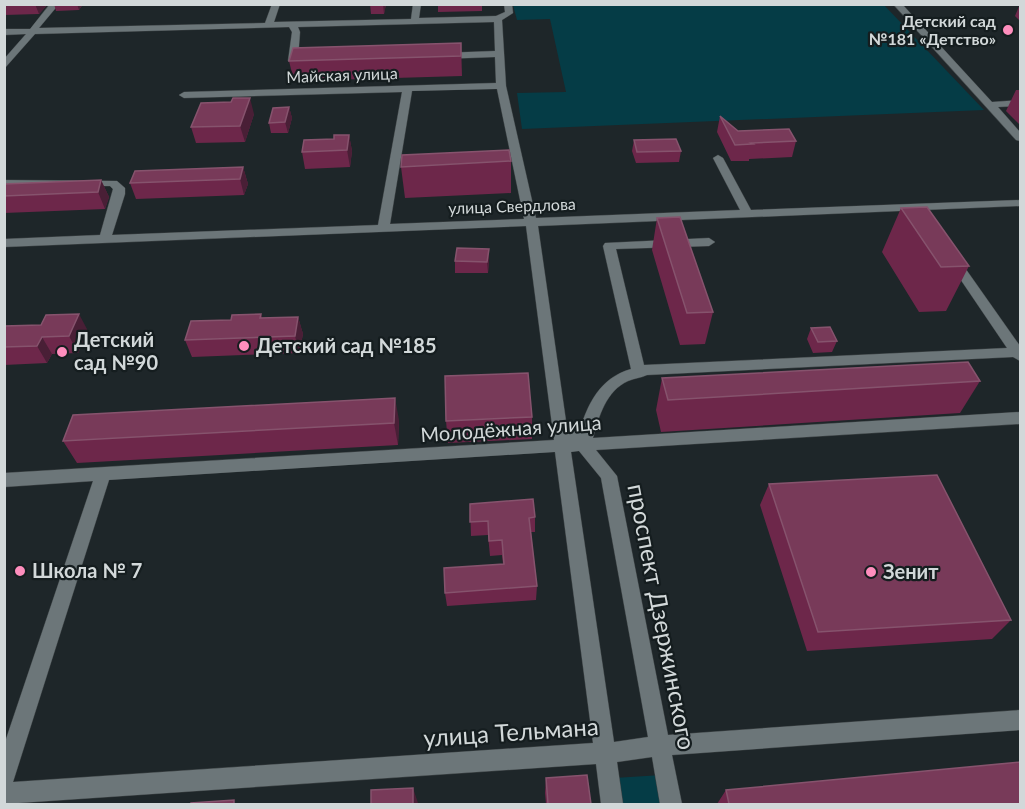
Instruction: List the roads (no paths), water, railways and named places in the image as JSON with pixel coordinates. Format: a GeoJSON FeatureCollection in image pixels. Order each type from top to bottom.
{"type":"FeatureCollection","features":[{"type":"Feature","properties":{"kind":"street"},"geometry":{"type":"LineString","coordinates":[[4,66],[55,4]]}},
{"type":"Feature","properties":{"kind":"street"},"geometry":{"type":"LineString","coordinates":[[269,24],[276,4]]}},
{"type":"Feature","properties":{"kind":"street"},"geometry":{"type":"LineString","coordinates":[[415,20],[417,4]]}},
{"type":"Feature","properties":{"kind":"street"},"geometry":{"type":"LineString","coordinates":[[4,32],[498,18],[509,13],[508,4]]}},
{"type":"Feature","properties":{"kind":"street"},"geometry":{"type":"LineString","coordinates":[[897,4],[1020,138]]}},
{"type":"Feature","properties":{"kind":"street"},"geometry":{"type":"LineString","coordinates":[[498,18],[501,86],[531,222],[612,804]]}},
{"type":"Feature","properties":{"kind":"street"},"geometry":{"type":"LineString","coordinates":[[292,23],[296,32],[293,61],[315,60]]}},
{"type":"Feature","properties":{"kind":"street"},"geometry":{"type":"LineString","coordinates":[[188,39],[196,26]]}},
{"type":"Feature","properties":{"kind":"street"},"geometry":{"type":"LineString","coordinates":[[429,57],[498,54]]}},
{"type":"Feature","properties":{"kind":"street","name":"Майская улица"},"geometry":{"type":"LineString","coordinates":[[184,95],[501,86]]}},
{"type":"Feature","properties":{"kind":"street"},"geometry":{"type":"LineString","coordinates":[[383,228],[408,88]]}},
{"type":"Feature","properties":{"kind":"street"},"geometry":{"type":"LineString","coordinates":[[990,105],[1020,103]]}},
{"type":"Feature","properties":{"kind":"street"},"geometry":{"type":"LineString","coordinates":[[718,158],[747,213]]}},
{"type":"Feature","properties":{"kind":"street"},"geometry":{"type":"LineString","coordinates":[[4,183],[113,183],[119,188],[119,194],[105,239]]}},
{"type":"Feature","properties":{"kind":"street","name":"улица Свердлова"},"geometry":{"type":"LineString","coordinates":[[4,243],[747,213],[919,212],[1020,203]]}},
{"type":"Feature","properties":{"kind":"street"},"geometry":{"type":"LineString","coordinates":[[639,373],[609,246],[710,242]]}},
{"type":"Feature","properties":{"kind":"street"},"geometry":{"type":"LineString","coordinates":[[943,246],[1019,354]]}},
{"type":"Feature","properties":{"kind":"street"},"geometry":{"type":"LineString","coordinates":[[583,446],[590,422],[606,389],[624,377],[646,370],[1019,354]]}},
{"type":"Feature","properties":{"kind":"street","name":"Молодёжная улица"},"geometry":{"type":"LineString","coordinates":[[4,480],[563,448],[1020,418]]}},
{"type":"Feature","properties":{"kind":"street","name":"проспект Дзержинского"},"geometry":{"type":"LineString","coordinates":[[558,423],[583,446],[609,476],[671,804]]}},
{"type":"Feature","properties":{"kind":"street"},"geometry":{"type":"LineString","coordinates":[[4,778],[103,475]]}},
{"type":"Feature","properties":{"kind":"street","name":"улица Тельмана"},"geometry":{"type":"LineString","coordinates":[[4,793],[605,753],[660,746],[1020,720]]}},
{"type":"Feature","properties":{"kind":"place","name":"Детский сад №181 «Детство»"},"geometry":{"type":"Point","coordinates":[1008,30]}},
{"type":"Feature","properties":{"kind":"place","name":"Детский сад №185"},"geometry":{"type":"Point","coordinates":[244,346]}},
{"type":"Feature","properties":{"kind":"place","name":"Детский сад №90"},"geometry":{"type":"Point","coordinates":[62,352]}},
{"type":"Feature","properties":{"kind":"place","name":"Школа № 7"},"geometry":{"type":"Point","coordinates":[20,571]}},
{"type":"Feature","properties":{"kind":"place","name":"Зенит"},"geometry":{"type":"Point","coordinates":[871,572]}}]}
